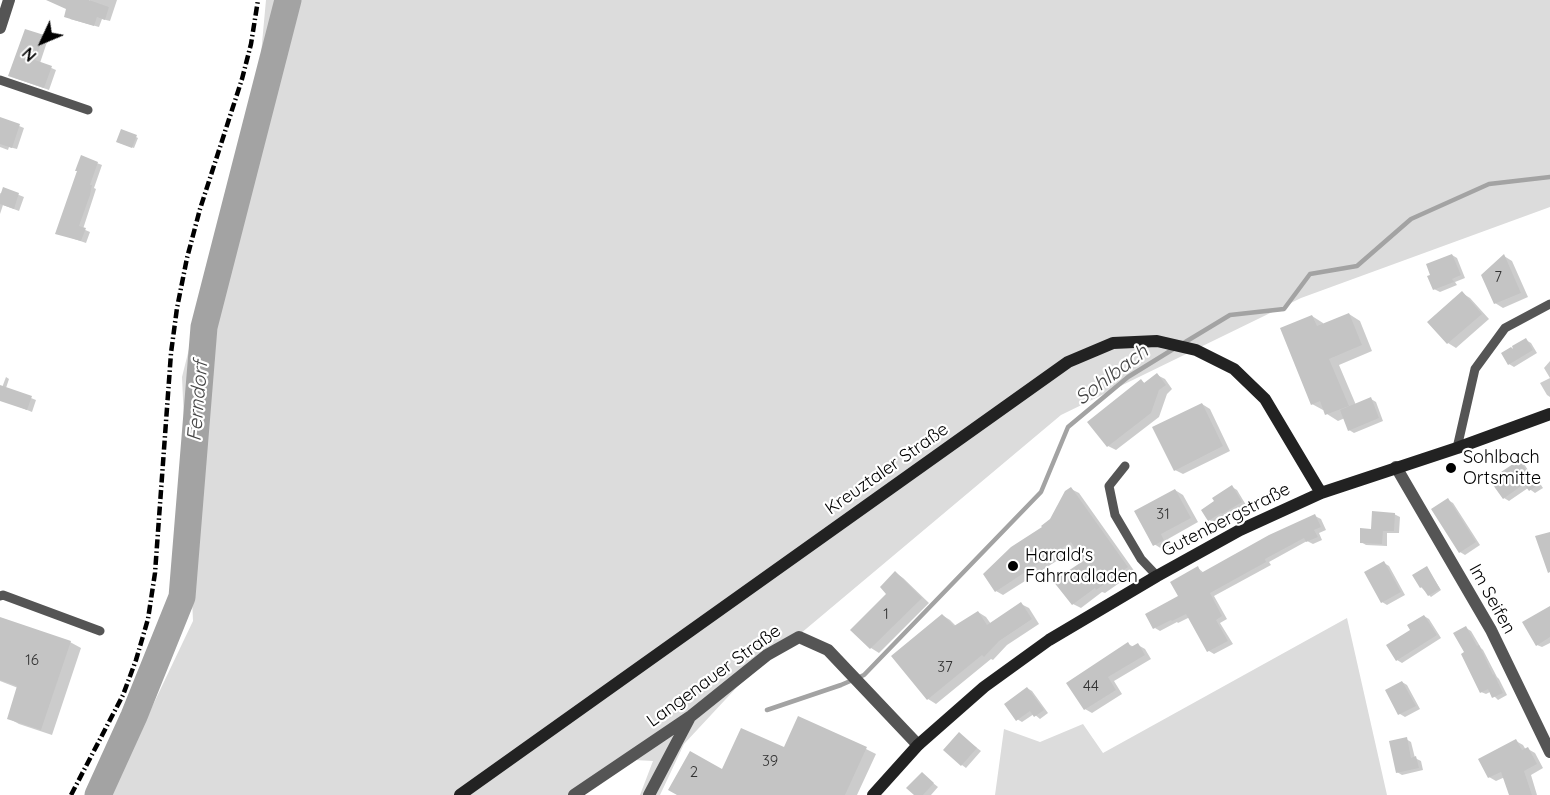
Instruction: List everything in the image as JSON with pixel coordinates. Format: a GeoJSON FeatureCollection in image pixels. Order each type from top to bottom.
{"type":"FeatureCollection","features":[{"type":"Feature","properties":{"kind":"street"},"geometry":{"type":"LineString","coordinates":[[0,28],[9,0]]}},
{"type":"Feature","properties":{"kind":"street","name":"Kreuztaler Straße"},"geometry":{"type":"LineString","coordinates":[[460,795],[1068,362],[1113,343],[1157,341],[1196,350],[1234,369],[1265,399],[1321,493]]}},
{"type":"Feature","properties":{"kind":"street","name":"Gutenbergstraße"},"geometry":{"type":"LineString","coordinates":[[873,795],[918,745],[984,687],[1048,640],[1157,576],[1240,530],[1321,493],[1457,448],[1550,414]]}},
{"type":"Feature","properties":{"kind":"street","name":"Im Seifen"},"geometry":{"type":"LineString","coordinates":[[1396,467],[1491,630],[1550,752]]}},
{"type":"Feature","properties":{"kind":"street","name":"Langenauer Straße"},"geometry":{"type":"LineString","coordinates":[[574,795],[691,716],[767,655],[800,637],[828,650],[918,745]]}},
{"type":"Feature","properties":{"kind":"street"},"geometry":{"type":"LineString","coordinates":[[649,795],[691,716]]}},
{"type":"Feature","properties":{"kind":"lane"},"geometry":{"type":"LineString","coordinates":[[0,80],[88,110]]}},
{"type":"Feature","properties":{"kind":"lane"},"geometry":{"type":"LineString","coordinates":[[1457,448],[1475,369],[1505,328],[1550,304]]}},
{"type":"Feature","properties":{"kind":"lane"},"geometry":{"type":"LineString","coordinates":[[1125,466],[1108,486],[1115,515],[1141,559],[1157,576]]}},
{"type":"Feature","properties":{"kind":"lane"},"geometry":{"type":"LineString","coordinates":[[0,596],[3,595],[100,632]]}},
{"type":"Feature","properties":{"kind":"shaded area"},"geometry":{"type":"Polygon","coordinates":[[[266,0],[1550,0],[1550,207],[1301,298],[1061,415],[738,686],[684,744],[660,795],[640,795],[653,761],[634,760],[580,795],[110,795],[193,621],[182,377],[260,65],[266,0]]]}},
{"type":"Feature","properties":{"kind":"shaded area"},"geometry":{"type":"Polygon","coordinates":[[[1347,618],[1387,795],[995,795],[1004,729],[1040,742],[1083,724],[1103,753],[1347,618]]]}},
{"type":"Feature","properties":{"kind":"building"},"geometry":{"type":"Polygon","coordinates":[[[46,0],[89,0],[109,7],[105,20],[97,17],[94,26],[64,17],[66,9],[46,0]]]}},
{"type":"Feature","properties":{"kind":"building"},"geometry":{"type":"Polygon","coordinates":[[[25,29],[44,35],[35,60],[52,66],[44,88],[8,76],[25,29]]]}},
{"type":"Feature","properties":{"kind":"building"},"geometry":{"type":"Polygon","coordinates":[[[0,117],[20,124],[12,148],[0,144],[0,117]]]}},
{"type":"Feature","properties":{"kind":"building"},"geometry":{"type":"Polygon","coordinates":[[[121,129],[137,135],[132,148],[116,142],[121,129]]]}},
{"type":"Feature","properties":{"kind":"building"},"geometry":{"type":"Polygon","coordinates":[[[81,155],[98,162],[79,226],[86,228],[81,241],[55,234],[81,155]]]}},
{"type":"Feature","properties":{"kind":"building"},"geometry":{"type":"Polygon","coordinates":[[[3,187],[19,193],[14,209],[0,204],[3,187]]]}},
{"type":"Feature","properties":{"kind":"building"},"geometry":{"type":"Polygon","coordinates":[[[1452,254],[1461,275],[1452,279],[1454,282],[1433,290],[1427,276],[1430,275],[1426,264],[1452,254]]]}},
{"type":"Feature","properties":{"kind":"building"},"geometry":{"type":"Polygon","coordinates":[[[1504,254],[1521,293],[1494,304],[1481,275],[1504,254]]]}},
{"type":"Feature","properties":{"kind":"building"},"geometry":{"type":"Polygon","coordinates":[[[1462,291],[1482,314],[1447,344],[1427,322],[1462,291]]]}},
{"type":"Feature","properties":{"kind":"building"},"geometry":{"type":"Polygon","coordinates":[[[1349,313],[1362,345],[1329,359],[1349,406],[1325,415],[1320,401],[1311,405],[1280,328],[1312,315],[1317,326],[1349,313]]]}},
{"type":"Feature","properties":{"kind":"building"},"geometry":{"type":"Polygon","coordinates":[[[1526,338],[1533,350],[1508,365],[1501,353],[1511,347],[1513,349],[1512,346],[1526,338]]]}},
{"type":"Feature","properties":{"kind":"building"},"geometry":{"type":"Polygon","coordinates":[[[1157,373],[1166,385],[1159,390],[1151,413],[1107,447],[1087,422],[1141,379],[1144,383],[1157,373]]]}},
{"type":"Feature","properties":{"kind":"building"},"geometry":{"type":"Polygon","coordinates":[[[0,385],[32,396],[27,410],[0,401],[0,385]]]}},
{"type":"Feature","properties":{"kind":"building"},"geometry":{"type":"Polygon","coordinates":[[[1371,397],[1379,418],[1348,431],[1340,410],[1371,397]]]}},
{"type":"Feature","properties":{"kind":"building"},"geometry":{"type":"Polygon","coordinates":[[[1202,403],[1223,446],[1174,471],[1152,427],[1202,403]]]}},
{"type":"Feature","properties":{"kind":"building"},"geometry":{"type":"Polygon","coordinates":[[[1519,460],[1539,484],[1529,491],[1524,484],[1503,499],[1493,485],[1496,483],[1492,478],[1519,460]]]}},
{"type":"Feature","properties":{"kind":"building"},"geometry":{"type":"Polygon","coordinates":[[[1232,485],[1242,502],[1208,521],[1201,510],[1214,501],[1212,498],[1232,485]]]}},
{"type":"Feature","properties":{"kind":"building"},"geometry":{"type":"Polygon","coordinates":[[[1071,487],[1128,567],[1072,605],[1053,581],[1083,561],[1071,542],[995,592],[983,574],[1011,547],[1042,527],[1050,519],[1065,491],[1071,487]]]}},
{"type":"Feature","properties":{"kind":"building"},"geometry":{"type":"Polygon","coordinates":[[[1175,489],[1191,518],[1161,534],[1164,540],[1153,546],[1134,511],[1175,489]]]}},
{"type":"Feature","properties":{"kind":"building"},"geometry":{"type":"Polygon","coordinates":[[[1448,498],[1476,542],[1459,553],[1431,509],[1448,498]]]}},
{"type":"Feature","properties":{"kind":"building"},"geometry":{"type":"Polygon","coordinates":[[[1372,511],[1395,513],[1394,531],[1383,531],[1382,544],[1360,543],[1360,528],[1371,529],[1372,511]]]}},
{"type":"Feature","properties":{"kind":"building"},"geometry":{"type":"Polygon","coordinates":[[[1315,514],[1321,527],[1314,530],[1318,537],[1306,542],[1304,538],[1210,593],[1222,616],[1216,620],[1228,641],[1207,652],[1186,614],[1153,629],[1145,614],[1178,596],[1170,582],[1198,566],[1201,573],[1269,535],[1315,514]]]}},
{"type":"Feature","properties":{"kind":"building"},"geometry":{"type":"Polygon","coordinates":[[[1550,532],[1550,572],[1548,573],[1535,536],[1550,532]]]}},
{"type":"Feature","properties":{"kind":"building"},"geometry":{"type":"Polygon","coordinates":[[[1384,561],[1401,592],[1381,603],[1364,572],[1384,561]]]}},
{"type":"Feature","properties":{"kind":"building"},"geometry":{"type":"Polygon","coordinates":[[[1427,566],[1440,589],[1428,596],[1412,575],[1427,566]]]}},
{"type":"Feature","properties":{"kind":"building"},"geometry":{"type":"Polygon","coordinates":[[[895,571],[922,598],[870,649],[850,630],[886,594],[880,587],[895,571]]]}},
{"type":"Feature","properties":{"kind":"building"},"geometry":{"type":"Polygon","coordinates":[[[1021,602],[1032,619],[999,641],[984,657],[982,655],[927,700],[891,656],[942,614],[954,626],[978,611],[987,625],[1021,602]]]}},
{"type":"Feature","properties":{"kind":"building"},"geometry":{"type":"Polygon","coordinates":[[[1550,606],[1550,637],[1536,646],[1522,622],[1550,606]]]}},
{"type":"Feature","properties":{"kind":"building"},"geometry":{"type":"Polygon","coordinates":[[[1424,615],[1437,635],[1396,661],[1386,645],[1410,630],[1407,625],[1424,615]]]}},
{"type":"Feature","properties":{"kind":"building"},"geometry":{"type":"Polygon","coordinates":[[[0,617],[71,641],[41,730],[7,719],[17,686],[0,680],[0,617]]]}},
{"type":"Feature","properties":{"kind":"building"},"geometry":{"type":"Polygon","coordinates":[[[1466,626],[1477,646],[1479,645],[1503,693],[1492,698],[1488,689],[1480,693],[1461,654],[1464,652],[1453,633],[1466,626]]]}},
{"type":"Feature","properties":{"kind":"building"},"geometry":{"type":"Polygon","coordinates":[[[1128,642],[1131,647],[1138,643],[1145,655],[1108,677],[1116,690],[1084,710],[1066,683],[1128,642]]]}},
{"type":"Feature","properties":{"kind":"building"},"geometry":{"type":"Polygon","coordinates":[[[1402,681],[1416,706],[1398,715],[1385,690],[1402,681]]]}},
{"type":"Feature","properties":{"kind":"building"},"geometry":{"type":"Polygon","coordinates":[[[1027,687],[1044,710],[1034,717],[1030,711],[1016,721],[1004,704],[1027,687]]]}},
{"type":"Feature","properties":{"kind":"building"},"geometry":{"type":"Polygon","coordinates":[[[798,716],[867,747],[845,795],[677,795],[668,790],[690,751],[722,769],[741,728],[784,747],[798,716]]]}},
{"type":"Feature","properties":{"kind":"building"},"geometry":{"type":"Polygon","coordinates":[[[959,732],[977,748],[961,766],[943,750],[959,732]]]}},
{"type":"Feature","properties":{"kind":"building"},"geometry":{"type":"Polygon","coordinates":[[[1407,737],[1411,758],[1416,756],[1419,768],[1396,773],[1389,741],[1407,737]]]}},
{"type":"Feature","properties":{"kind":"building"},"geometry":{"type":"Polygon","coordinates":[[[1516,739],[1522,750],[1528,747],[1537,764],[1524,771],[1532,795],[1509,795],[1501,772],[1488,778],[1478,759],[1516,739]]]}},
{"type":"Feature","properties":{"kind":"building"},"geometry":{"type":"Polygon","coordinates":[[[922,772],[934,783],[923,795],[914,795],[906,788],[922,772]]]}},
{"type":"Feature","properties":{"kind":"waterway","name":"Ferndorf"},"geometry":{"type":"LineString","coordinates":[[98,795],[134,716],[182,597],[204,327],[288,0]]}},
{"type":"Feature","properties":{"kind":"waterway","name":"Sohlbach"},"geometry":{"type":"LineString","coordinates":[[1182,344],[1230,315],[1284,309],[1310,274],[1357,266],[1411,219],[1489,184],[1550,177]]}},
{"type":"Feature","properties":{"kind":"waterway","name":"Sohlbach"},"geometry":{"type":"LineString","coordinates":[[767,710],[864,675],[1041,492],[1068,427],[1128,377],[1175,348]]}},
{"type":"Feature","properties":{"kind":"railway"},"geometry":{"type":"LineString","coordinates":[[71,795],[123,695],[148,619],[155,573],[171,353],[177,308],[200,209],[242,79],[251,44],[258,0]]}},
{"type":"Feature","properties":{"kind":"place","name":"Sohlbach Ortsmitte"},"geometry":{"type":"Point","coordinates":[1451,468]}},
{"type":"Feature","properties":{"kind":"place","name":"Harald's Fahrradladen"},"geometry":{"type":"Point","coordinates":[1013,566]}}]}
